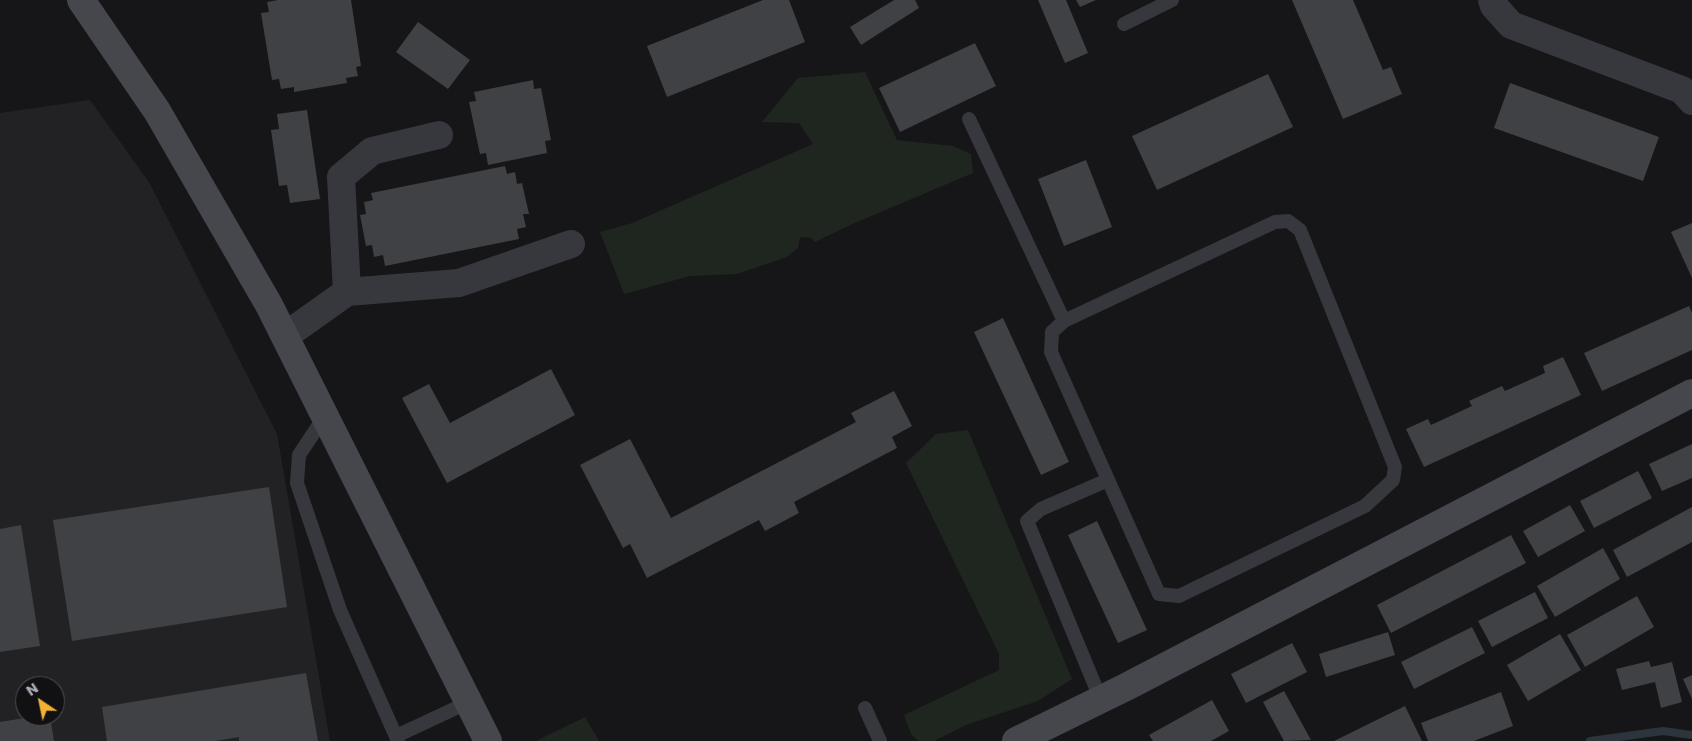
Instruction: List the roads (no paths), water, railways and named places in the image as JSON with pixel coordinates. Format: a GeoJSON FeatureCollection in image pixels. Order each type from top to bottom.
{"type":"FeatureCollection","features":[{"type":"Feature","properties":{"kind":"street"},"geometry":{"type":"LineString","coordinates":[[81,0],[157,111],[269,305],[488,741]]}},
{"type":"Feature","properties":{"kind":"street"},"geometry":{"type":"LineString","coordinates":[[1492,0],[1494,6],[1512,25],[1682,90],[1692,101]]}},
{"type":"Feature","properties":{"kind":"street"},"geometry":{"type":"LineString","coordinates":[[347,292],[341,178],[372,151],[439,136]]}},
{"type":"Feature","properties":{"kind":"street"},"geometry":{"type":"LineString","coordinates":[[285,336],[347,292],[459,283],[571,244]]}},
{"type":"Feature","properties":{"kind":"street"},"geometry":{"type":"LineString","coordinates":[[1016,741],[1101,700],[1692,393]]}},
{"type":"Feature","properties":{"kind":"lane"},"geometry":{"type":"LineString","coordinates":[[1124,24],[1172,0]]}},
{"type":"Feature","properties":{"kind":"lane"},"geometry":{"type":"LineString","coordinates":[[969,119],[1064,321]]}},
{"type":"Feature","properties":{"kind":"lane"},"geometry":{"type":"LineString","coordinates":[[1288,221],[1300,230],[1395,467],[1393,480],[1366,506],[1179,596],[1160,594],[1051,352],[1052,332],[1064,321],[1275,222],[1288,221]]}},
{"type":"Feature","properties":{"kind":"lane"},"geometry":{"type":"LineString","coordinates":[[325,416],[299,455],[298,483],[340,610],[397,739],[469,702]]}},
{"type":"Feature","properties":{"kind":"lane"},"geometry":{"type":"LineString","coordinates":[[1101,700],[1027,522],[1041,509],[1108,480]]}},
{"type":"Feature","properties":{"kind":"lane"},"geometry":{"type":"LineString","coordinates":[[865,708],[880,741]]}},
{"type":"Feature","properties":{"kind":"waterway"},"geometry":{"type":"LineString","coordinates":[[1590,741],[1663,731],[1692,735]]}}]}
